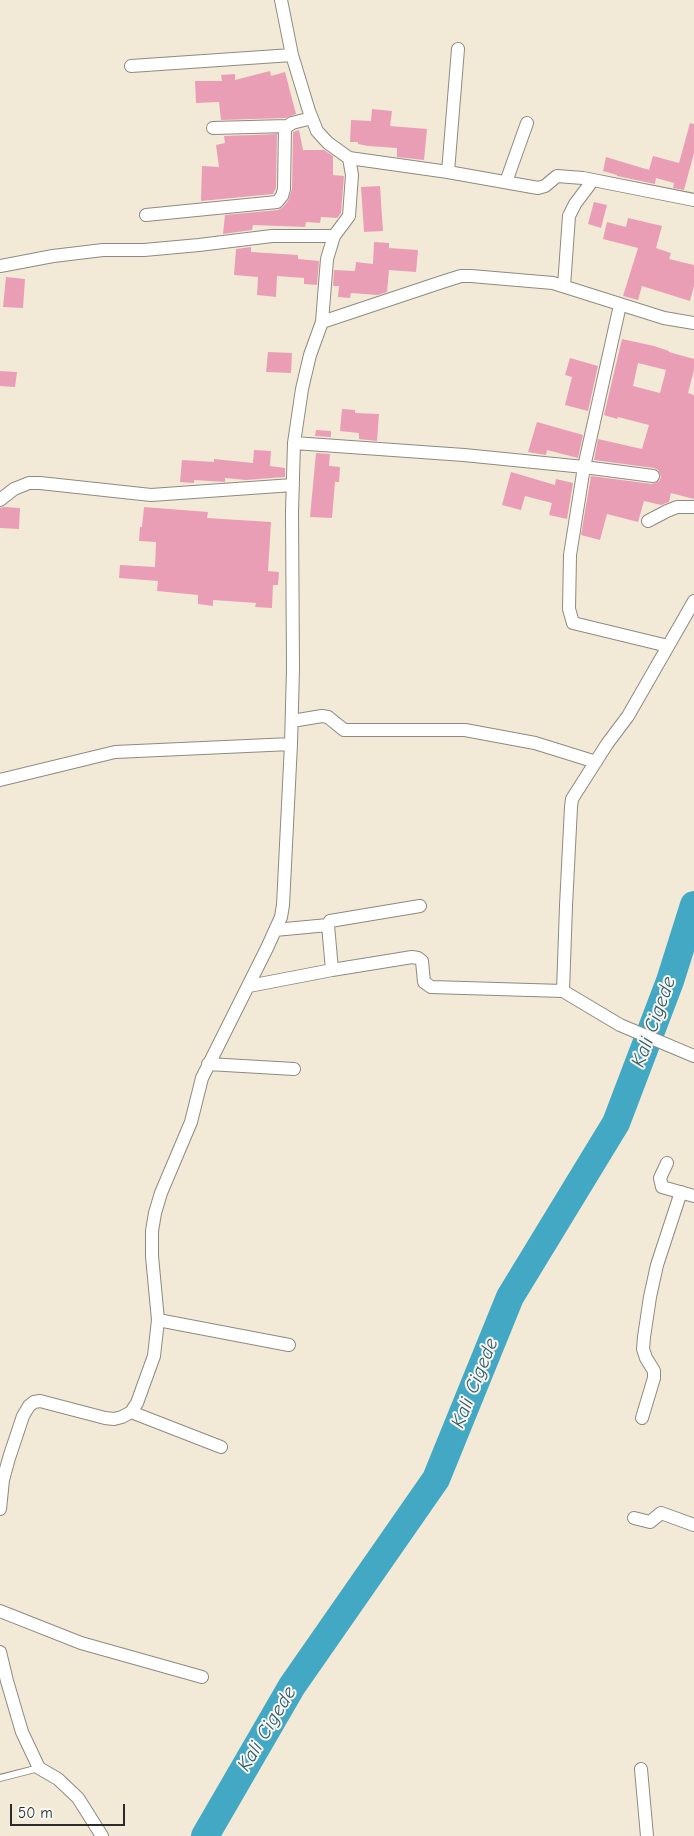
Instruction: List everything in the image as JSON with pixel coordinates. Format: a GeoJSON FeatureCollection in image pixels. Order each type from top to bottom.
{"type":"FeatureCollection","features":[{"type":"Feature","properties":{"kind":"street"},"geometry":{"type":"LineString","coordinates":[[281,0],[292,55],[317,131],[328,143],[349,158],[541,188],[557,176],[593,180],[694,200]]}},
{"type":"Feature","properties":{"kind":"street"},"geometry":{"type":"LineString","coordinates":[[448,172],[458,49]]}},
{"type":"Feature","properties":{"kind":"street"},"geometry":{"type":"LineString","coordinates":[[130,66],[292,55]]}},
{"type":"Feature","properties":{"kind":"street"},"geometry":{"type":"LineString","coordinates":[[213,128],[287,126],[312,118]]}},
{"type":"Feature","properties":{"kind":"street"},"geometry":{"type":"LineString","coordinates":[[506,182],[526,123]]}},
{"type":"Feature","properties":{"kind":"street"},"geometry":{"type":"LineString","coordinates":[[146,215],[277,202],[282,196],[284,189],[284,133],[287,126]]}},
{"type":"Feature","properties":{"kind":"street"},"geometry":{"type":"LineString","coordinates":[[0,1509],[1,1481],[22,1416],[34,1402],[40,1401],[105,1418],[122,1417],[131,1412],[136,1403],[154,1356],[158,1320],[152,1256],[155,1213],[170,1167],[191,1122],[208,1064],[249,986],[281,917],[292,721],[294,443],[310,355],[322,322],[327,259],[334,236],[349,216],[352,174],[349,158]]}},
{"type":"Feature","properties":{"kind":"street"},"geometry":{"type":"LineString","coordinates":[[564,286],[569,216],[575,204],[593,180]]}},
{"type":"Feature","properties":{"kind":"street"},"geometry":{"type":"LineString","coordinates":[[0,266],[53,256],[104,250],[144,250],[272,236],[334,236]]}},
{"type":"Feature","properties":{"kind":"street"},"geometry":{"type":"LineString","coordinates":[[322,322],[461,276],[542,281],[564,286],[664,318],[694,323]]}},
{"type":"Feature","properties":{"kind":"street"},"geometry":{"type":"LineString","coordinates":[[620,305],[584,467],[570,555],[569,609],[571,620],[574,623],[668,646]]}},
{"type":"Feature","properties":{"kind":"street"},"geometry":{"type":"LineString","coordinates":[[294,443],[584,467],[653,476]]}},
{"type":"Feature","properties":{"kind":"street"},"geometry":{"type":"LineString","coordinates":[[0,500],[14,489],[29,483],[40,482],[151,495],[293,485]]}},
{"type":"Feature","properties":{"kind":"street"},"geometry":{"type":"LineString","coordinates":[[648,521],[677,507],[694,507]]}},
{"type":"Feature","properties":{"kind":"street"},"geometry":{"type":"LineString","coordinates":[[563,991],[571,807],[575,793],[628,716],[694,601]]}},
{"type":"Feature","properties":{"kind":"street"},"geometry":{"type":"LineString","coordinates":[[292,721],[322,716],[328,717],[344,730],[466,730],[535,743],[596,762]]}},
{"type":"Feature","properties":{"kind":"street"},"geometry":{"type":"LineString","coordinates":[[0,780],[114,752],[291,744]]}},
{"type":"Feature","properties":{"kind":"street"},"geometry":{"type":"LineString","coordinates":[[274,930],[328,924],[334,920],[420,906]]}},
{"type":"Feature","properties":{"kind":"street"},"geometry":{"type":"LineString","coordinates":[[328,924],[332,970]]}},
{"type":"Feature","properties":{"kind":"street"},"geometry":{"type":"LineString","coordinates":[[249,986],[412,957],[422,961],[424,982],[431,986],[563,991],[620,1025],[694,1056]]}},
{"type":"Feature","properties":{"kind":"street"},"geometry":{"type":"LineString","coordinates":[[208,1064],[294,1069]]}},
{"type":"Feature","properties":{"kind":"street"},"geometry":{"type":"LineString","coordinates":[[667,1163],[660,1178],[662,1187],[694,1196]]}},
{"type":"Feature","properties":{"kind":"street"},"geometry":{"type":"LineString","coordinates":[[642,1418],[654,1378],[654,1371],[643,1349],[650,1297],[657,1266],[681,1192]]}},
{"type":"Feature","properties":{"kind":"street"},"geometry":{"type":"LineString","coordinates":[[158,1320],[289,1345]]}},
{"type":"Feature","properties":{"kind":"street"},"geometry":{"type":"LineString","coordinates":[[131,1412],[221,1447]]}},
{"type":"Feature","properties":{"kind":"street"},"geometry":{"type":"LineString","coordinates":[[634,1518],[650,1522],[661,1513],[694,1525]]}},
{"type":"Feature","properties":{"kind":"street"},"geometry":{"type":"LineString","coordinates":[[0,1610],[81,1643],[202,1678]]}},
{"type":"Feature","properties":{"kind":"street"},"geometry":{"type":"LineString","coordinates":[[0,1652],[22,1732],[39,1768],[58,1779],[78,1798],[102,1836]]}},
{"type":"Feature","properties":{"kind":"street"},"geometry":{"type":"LineString","coordinates":[[641,1770],[647,1836]]}},
{"type":"Feature","properties":{"kind":"lane"},"geometry":{"type":"LineString","coordinates":[[0,1778],[39,1768]]}},
{"type":"Feature","properties":{"kind":"building"},"geometry":{"type":"Polygon","coordinates":[[[270,71],[271,76],[285,72],[296,114],[285,118],[221,120],[219,102],[196,103],[195,81],[222,81],[221,75],[235,74],[235,80],[270,71]]]}},
{"type":"Feature","properties":{"kind":"building"},"geometry":{"type":"Polygon","coordinates":[[[372,109],[392,111],[390,126],[427,129],[424,160],[397,157],[397,148],[368,146],[358,144],[358,142],[350,142],[351,120],[371,121],[372,109]]]}},
{"type":"Feature","properties":{"kind":"building"},"geometry":{"type":"Polygon","coordinates":[[[690,123],[694,124],[694,153],[684,190],[673,188],[674,183],[656,178],[655,184],[603,171],[606,157],[649,170],[653,156],[679,163],[690,123]]]}},
{"type":"Feature","properties":{"kind":"building"},"geometry":{"type":"Polygon","coordinates":[[[299,130],[303,150],[324,150],[333,156],[333,175],[344,176],[341,213],[337,218],[321,217],[320,223],[306,222],[305,227],[253,225],[252,230],[223,234],[225,215],[278,210],[288,201],[292,189],[293,132],[299,130]]]}},
{"type":"Feature","properties":{"kind":"building"},"geometry":{"type":"Polygon","coordinates":[[[277,134],[276,188],[273,194],[201,201],[202,166],[219,167],[216,145],[225,143],[224,136],[277,134]]]}},
{"type":"Feature","properties":{"kind":"building"},"geometry":{"type":"Polygon","coordinates":[[[380,186],[383,231],[364,232],[361,187],[380,186]]]}},
{"type":"Feature","properties":{"kind":"building"},"geometry":{"type":"Polygon","coordinates":[[[594,202],[607,205],[601,228],[588,224],[594,202]]]}},
{"type":"Feature","properties":{"kind":"building"},"geometry":{"type":"Polygon","coordinates":[[[628,218],[662,226],[656,248],[671,253],[669,259],[694,265],[694,286],[690,301],[642,286],[638,300],[623,296],[638,248],[603,239],[607,222],[626,227],[628,218]]]}},
{"type":"Feature","properties":{"kind":"building"},"geometry":{"type":"Polygon","coordinates":[[[374,242],[389,243],[389,248],[418,250],[416,272],[389,270],[387,292],[378,295],[351,293],[350,298],[338,297],[339,286],[333,286],[334,270],[355,271],[356,262],[373,264],[374,242]]]}},
{"type":"Feature","properties":{"kind":"building"},"geometry":{"type":"Polygon","coordinates":[[[251,247],[251,252],[298,255],[298,259],[319,261],[317,285],[304,284],[304,278],[277,276],[276,297],[257,295],[258,277],[234,275],[236,249],[251,247]]]}},
{"type":"Feature","properties":{"kind":"building"},"geometry":{"type":"Polygon","coordinates":[[[6,277],[25,279],[23,308],[3,307],[6,277]]]}},
{"type":"Feature","properties":{"kind":"building"},"geometry":{"type":"Polygon","coordinates":[[[622,339],[654,346],[694,359],[694,370],[688,393],[694,395],[694,499],[671,493],[669,502],[661,505],[644,501],[638,522],[607,514],[600,540],[581,535],[591,476],[652,484],[659,481],[661,477],[658,470],[654,468],[594,460],[598,439],[642,449],[649,425],[604,415],[622,339]],[[638,363],[633,386],[660,393],[666,370],[638,363]]]}},
{"type":"Feature","properties":{"kind":"building"},"geometry":{"type":"Polygon","coordinates":[[[268,352],[292,353],[291,373],[266,372],[268,352]]]}},
{"type":"Feature","properties":{"kind":"building"},"geometry":{"type":"Polygon","coordinates":[[[570,358],[598,366],[588,411],[565,405],[572,377],[565,375],[570,358]]]}},
{"type":"Feature","properties":{"kind":"building"},"geometry":{"type":"Polygon","coordinates":[[[0,371],[17,372],[15,387],[0,386],[0,371]]]}},
{"type":"Feature","properties":{"kind":"building"},"geometry":{"type":"Polygon","coordinates":[[[342,409],[355,410],[355,413],[379,414],[377,441],[359,439],[359,433],[340,431],[342,409]]]}},
{"type":"Feature","properties":{"kind":"building"},"geometry":{"type":"Polygon","coordinates":[[[537,422],[583,435],[578,458],[547,450],[546,455],[528,452],[537,422]]]}},
{"type":"Feature","properties":{"kind":"building"},"geometry":{"type":"Polygon","coordinates":[[[316,430],[331,431],[331,437],[315,436],[316,430]]]}},
{"type":"Feature","properties":{"kind":"building"},"geometry":{"type":"Polygon","coordinates":[[[254,450],[271,451],[270,466],[285,468],[285,477],[246,480],[225,478],[225,482],[194,480],[194,483],[180,482],[182,460],[214,462],[214,459],[253,463],[254,450]]]}},
{"type":"Feature","properties":{"kind":"building"},"geometry":{"type":"Polygon","coordinates":[[[316,453],[330,454],[329,466],[340,467],[339,482],[335,482],[332,518],[310,517],[316,453]]]}},
{"type":"Feature","properties":{"kind":"building"},"geometry":{"type":"Polygon","coordinates":[[[511,472],[555,485],[556,479],[573,483],[567,519],[549,515],[552,503],[525,496],[521,510],[502,505],[511,472]]]}},
{"type":"Feature","properties":{"kind":"building"},"geometry":{"type":"Polygon","coordinates":[[[144,507],[208,512],[207,518],[271,522],[268,571],[279,572],[278,585],[273,585],[272,608],[255,607],[256,603],[213,600],[213,606],[198,604],[198,595],[157,591],[158,581],[119,578],[120,565],[155,567],[156,542],[139,541],[144,507]]]}},
{"type":"Feature","properties":{"kind":"building"},"geometry":{"type":"Polygon","coordinates":[[[0,508],[20,508],[19,529],[0,528],[0,508]]]}},
{"type":"Feature","properties":{"kind":"waterway","name":"Kali Cigede"},"geometry":{"type":"LineString","coordinates":[[205,1836],[292,1686],[436,1479],[510,1297],[616,1123],[670,981],[694,905]]}}]}
